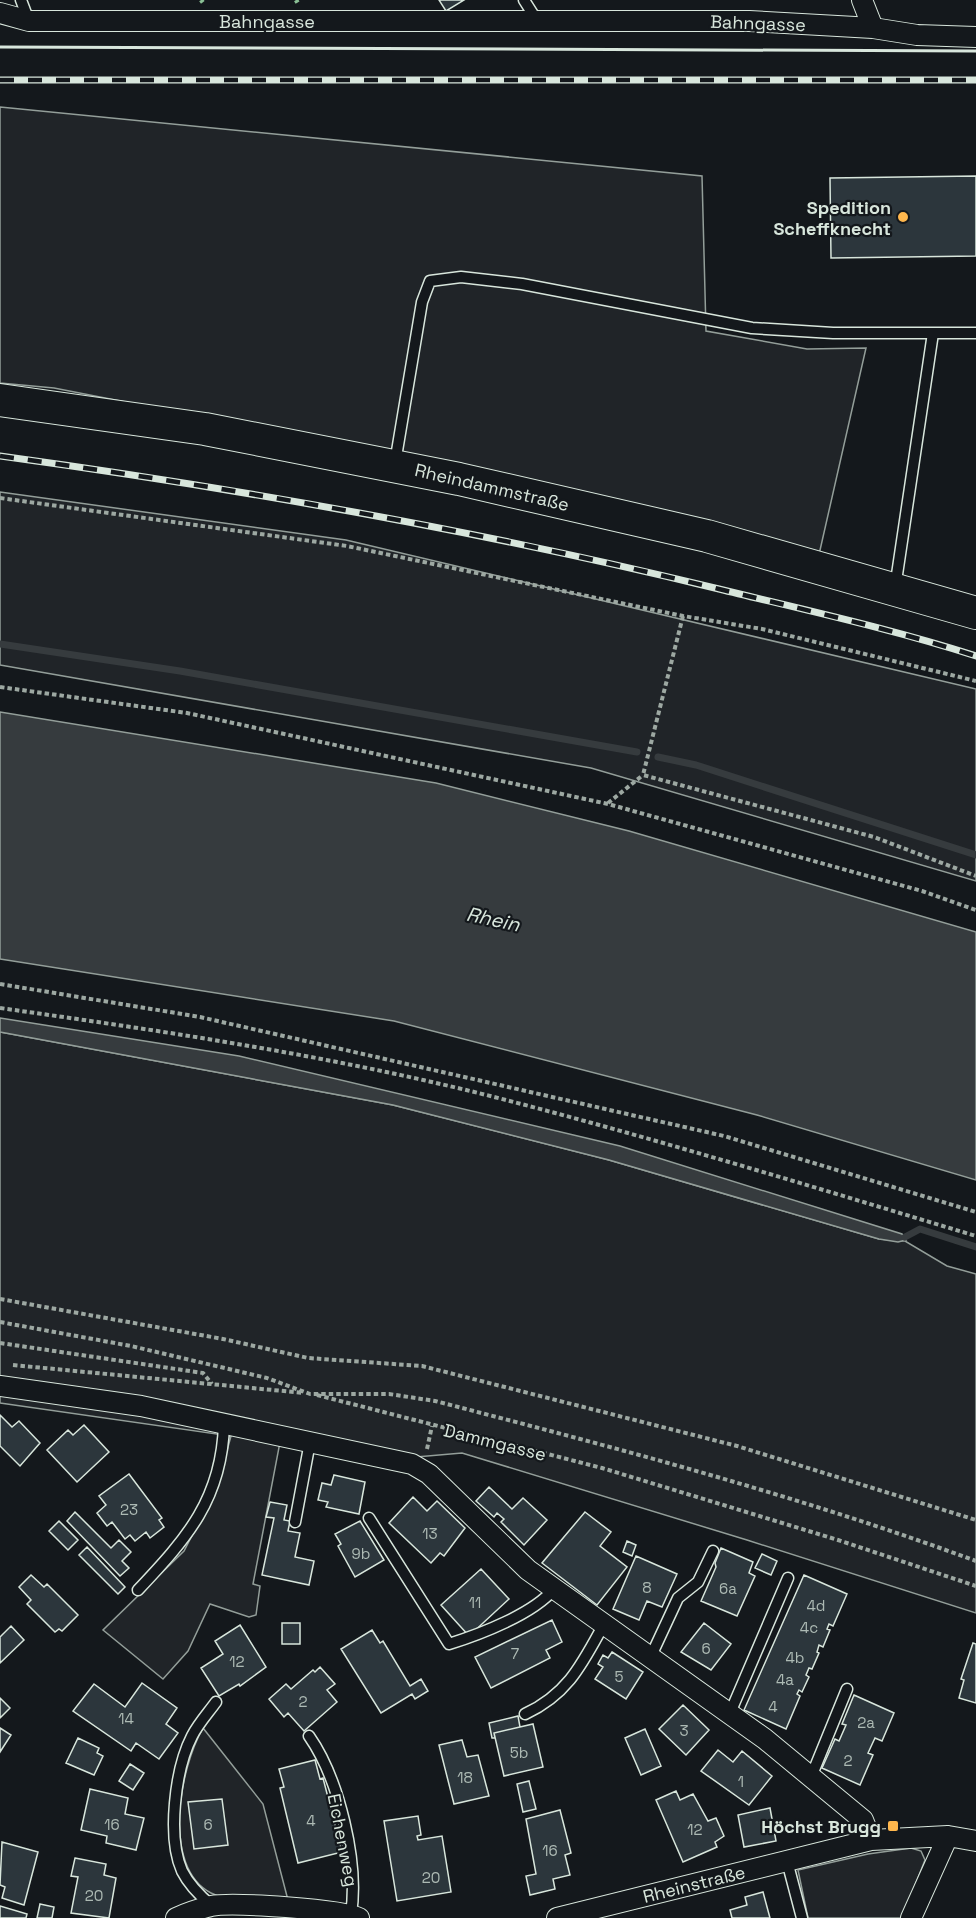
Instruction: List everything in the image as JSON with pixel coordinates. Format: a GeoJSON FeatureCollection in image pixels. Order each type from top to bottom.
{"type":"FeatureCollection","features":[{"type":"Feature","properties":{"kind":"main road","name":"Rheindammstraße"},"geometry":{"type":"LineString","coordinates":[[0,400],[205,429],[394,465],[707,536],[976,613]]}},
{"type":"Feature","properties":{"kind":"street"},"geometry":{"type":"LineString","coordinates":[[862,0],[873,28]]}},
{"type":"Feature","properties":{"kind":"street","name":"Bahngasse"},"geometry":{"type":"LineString","coordinates":[[0,13],[29,21],[536,19],[748,21],[873,28],[917,35],[976,37]]}},
{"type":"Feature","properties":{"kind":"street"},"geometry":{"type":"LineString","coordinates":[[0,1386],[141,1406],[412,1464],[422,1470],[528,1570],[730,1713],[811,1777],[863,1820],[871,1840]]}},
{"type":"Feature","properties":{"kind":"street"},"geometry":{"type":"LineString","coordinates":[[911,1918],[948,1836]]}},
{"type":"Feature","properties":{"kind":"street","name":"Rheinstraße"},"geometry":{"type":"LineString","coordinates":[[557,1918],[602,1913],[871,1840],[948,1836],[976,1841]]}},
{"type":"Feature","properties":{"kind":"street","name":"Eichenweg"},"geometry":{"type":"LineString","coordinates":[[176,1918],[212,1906],[236,1905],[355,1916]]}},
{"type":"Feature","properties":{"kind":"lane"},"geometry":{"type":"LineString","coordinates":[[21,0],[29,21]]}},
{"type":"Feature","properties":{"kind":"lane"},"geometry":{"type":"LineString","coordinates":[[524,0],[536,19]]}},
{"type":"Feature","properties":{"kind":"lane"},"geometry":{"type":"LineString","coordinates":[[394,465],[422,302],[430,281],[461,277],[522,284],[752,328],[833,333],[976,333]]}},
{"type":"Feature","properties":{"kind":"lane"},"geometry":{"type":"LineString","coordinates":[[895,589],[933,333]]}},
{"type":"Feature","properties":{"kind":"lane"},"geometry":{"type":"LineString","coordinates":[[138,1590],[188,1536],[216,1479],[224,1424]]}},
{"type":"Feature","properties":{"kind":"lane"},"geometry":{"type":"LineString","coordinates":[[295,1522],[310,1442]]}},
{"type":"Feature","properties":{"kind":"lane"},"geometry":{"type":"LineString","coordinates":[[369,1518],[449,1644],[506,1621],[547,1598],[554,1589]]}},
{"type":"Feature","properties":{"kind":"lane"},"geometry":{"type":"LineString","coordinates":[[651,1656],[678,1598],[698,1582],[713,1551]]}},
{"type":"Feature","properties":{"kind":"lane"},"geometry":{"type":"LineString","coordinates":[[730,1713],[788,1578]]}},
{"type":"Feature","properties":{"kind":"lane"},"geometry":{"type":"LineString","coordinates":[[525,1714],[548,1703],[578,1672],[604,1624]]}},
{"type":"Feature","properties":{"kind":"lane"},"geometry":{"type":"LineString","coordinates":[[811,1777],[848,1689]]}},
{"type":"Feature","properties":{"kind":"lane"},"geometry":{"type":"LineString","coordinates":[[212,1906],[196,1892],[182,1871],[175,1846],[175,1815],[180,1772],[192,1736],[216,1702]]}},
{"type":"Feature","properties":{"kind":"lane","name":"Eichenweg"},"geometry":{"type":"LineString","coordinates":[[309,1736],[317,1747],[336,1792],[348,1848],[355,1916]]}},
{"type":"Feature","properties":{"kind":"lane"},"geometry":{"type":"LineString","coordinates":[[787,1861],[802,1918]]}},
{"type":"Feature","properties":{"kind":"path"},"geometry":{"type":"LineString","coordinates":[[0,498],[347,546],[683,616],[762,629],[976,681]]}},
{"type":"Feature","properties":{"kind":"path"},"geometry":{"type":"LineString","coordinates":[[608,804],[643,775],[683,616]]}},
{"type":"Feature","properties":{"kind":"path"},"geometry":{"type":"LineString","coordinates":[[0,687],[186,714],[608,804],[922,891],[976,910]]}},
{"type":"Feature","properties":{"kind":"path"},"geometry":{"type":"LineString","coordinates":[[643,775],[874,837],[976,876]]}},
{"type":"Feature","properties":{"kind":"path"},"geometry":{"type":"LineString","coordinates":[[0,984],[200,1017],[712,1133],[976,1212]]}},
{"type":"Feature","properties":{"kind":"path"},"geometry":{"type":"LineString","coordinates":[[0,1008],[149,1029],[311,1057],[505,1100],[976,1236]]}},
{"type":"Feature","properties":{"kind":"path"},"geometry":{"type":"LineString","coordinates":[[0,1299],[223,1339],[308,1358],[422,1366],[737,1446],[976,1520]]}},
{"type":"Feature","properties":{"kind":"path"},"geometry":{"type":"LineString","coordinates":[[0,1322],[131,1346],[267,1378],[310,1394],[389,1394],[435,1401],[730,1482],[904,1534],[976,1561]]}},
{"type":"Feature","properties":{"kind":"path"},"geometry":{"type":"LineString","coordinates":[[0,1343],[203,1373],[212,1384]]}},
{"type":"Feature","properties":{"kind":"path","name":"Dammgasse"},"geometry":{"type":"LineString","coordinates":[[12,1365],[310,1394],[602,1468],[838,1540],[976,1586]]}},
{"type":"Feature","properties":{"kind":"shaded area"},"geometry":{"type":"Polygon","coordinates":[[[0,107],[702,176],[706,331],[807,349],[866,348],[818,559],[401,456],[54,388],[0,383],[0,107]]]}},
{"type":"Feature","properties":{"kind":"shaded area"},"geometry":{"type":"Polygon","coordinates":[[[0,492],[346,540],[976,689],[976,881],[591,768],[0,665],[0,492]]]}},
{"type":"Feature","properties":{"kind":"shaded area"},"geometry":{"type":"Polygon","coordinates":[[[0,1032],[393,1105],[609,1160],[879,1239],[905,1241],[947,1266],[976,1274],[976,1613],[462,1453],[416,1457],[280,1442],[253,1584],[260,1586],[256,1615],[249,1617],[210,1604],[188,1651],[163,1679],[103,1630],[184,1551],[217,1487],[231,1436],[0,1403],[0,1032]]]}},
{"type":"Feature","properties":{"kind":"shaded area"},"geometry":{"type":"Polygon","coordinates":[[[203,1728],[263,1804],[289,1904],[239,1901],[220,1897],[195,1880],[185,1862],[180,1840],[182,1790],[195,1745],[203,1728]]]}},
{"type":"Feature","properties":{"kind":"shaded area"},"geometry":{"type":"Polygon","coordinates":[[[911,1848],[921,1851],[925,1860],[902,1918],[808,1918],[798,1870],[868,1854],[911,1848]]]}},
{"type":"Feature","properties":{"kind":"water","name":"Rhein"},"geometry":{"type":"Polygon","coordinates":[[[0,712],[436,783],[629,831],[976,932],[976,1180],[757,1115],[394,1021],[0,959],[0,712]]]}},
{"type":"Feature","properties":{"kind":"water"},"geometry":{"type":"Polygon","coordinates":[[[0,1018],[239,1056],[620,1146],[902,1234],[906,1240],[898,1242],[879,1239],[609,1160],[393,1105],[0,1032],[0,1018]]]}},
{"type":"Feature","properties":{"kind":"building"},"geometry":{"type":"Polygon","coordinates":[[[439,0],[464,0],[446,11],[439,0]]]}},
{"type":"Feature","properties":{"kind":"building","name":"Spedition Scheffknecht"},"geometry":{"type":"Polygon","coordinates":[[[976,176],[976,256],[831,258],[830,178],[976,176]]]}},
{"type":"Feature","properties":{"kind":"building"},"geometry":{"type":"Polygon","coordinates":[[[0,1415],[12,1427],[19,1421],[40,1443],[20,1466],[0,1446],[0,1415]]]}},
{"type":"Feature","properties":{"kind":"building"},"geometry":{"type":"Polygon","coordinates":[[[84,1425],[109,1452],[77,1482],[47,1450],[68,1430],[73,1435],[84,1425]]]}},
{"type":"Feature","properties":{"kind":"building"},"geometry":{"type":"Polygon","coordinates":[[[129,1474],[162,1518],[159,1520],[164,1527],[150,1538],[146,1532],[135,1541],[130,1535],[125,1539],[112,1522],[107,1526],[97,1513],[106,1505],[99,1496],[129,1474]]]}},
{"type":"Feature","properties":{"kind":"building"},"geometry":{"type":"Polygon","coordinates":[[[334,1475],[365,1482],[359,1514],[326,1507],[328,1502],[318,1500],[322,1483],[331,1485],[334,1475]]]}},
{"type":"Feature","properties":{"kind":"building"},"geometry":{"type":"Polygon","coordinates":[[[489,1487],[512,1509],[523,1498],[547,1520],[524,1545],[501,1522],[504,1519],[497,1513],[494,1517],[476,1501],[489,1487]]]}},
{"type":"Feature","properties":{"kind":"building"},"geometry":{"type":"Polygon","coordinates":[[[413,1497],[427,1511],[437,1501],[465,1528],[444,1556],[440,1553],[431,1563],[389,1523],[413,1497]]]}},
{"type":"Feature","properties":{"kind":"building"},"geometry":{"type":"Polygon","coordinates":[[[270,1502],[287,1505],[284,1520],[290,1521],[288,1531],[300,1533],[295,1557],[314,1561],[309,1585],[262,1575],[274,1518],[266,1517],[270,1502]]]}},
{"type":"Feature","properties":{"kind":"building"},"geometry":{"type":"Polygon","coordinates":[[[75,1512],[111,1548],[119,1540],[131,1552],[122,1561],[129,1568],[120,1576],[67,1521],[75,1512]]]}},
{"type":"Feature","properties":{"kind":"building"},"geometry":{"type":"Polygon","coordinates":[[[585,1512],[611,1532],[600,1546],[627,1567],[597,1605],[542,1563],[585,1512]]]}},
{"type":"Feature","properties":{"kind":"building"},"geometry":{"type":"Polygon","coordinates":[[[59,1521],[78,1540],[68,1550],[49,1531],[59,1521]]]}},
{"type":"Feature","properties":{"kind":"building"},"geometry":{"type":"Polygon","coordinates":[[[360,1521],[384,1560],[355,1577],[338,1546],[341,1544],[335,1534],[360,1521]]]}},
{"type":"Feature","properties":{"kind":"building"},"geometry":{"type":"Polygon","coordinates":[[[627,1541],[636,1545],[632,1556],[623,1552],[627,1541]]]}},
{"type":"Feature","properties":{"kind":"building"},"geometry":{"type":"Polygon","coordinates":[[[87,1547],[125,1587],[118,1594],[79,1555],[87,1547]]]}},
{"type":"Feature","properties":{"kind":"building"},"geometry":{"type":"Polygon","coordinates":[[[721,1548],[753,1562],[749,1573],[755,1576],[737,1616],[701,1601],[716,1567],[715,1563],[721,1548]]]}},
{"type":"Feature","properties":{"kind":"building"},"geometry":{"type":"Polygon","coordinates":[[[762,1554],[777,1561],[771,1575],[755,1568],[762,1554]]]}},
{"type":"Feature","properties":{"kind":"building"},"geometry":{"type":"Polygon","coordinates":[[[636,1556],[677,1574],[662,1607],[647,1601],[639,1620],[613,1609],[636,1556]]]}},
{"type":"Feature","properties":{"kind":"building"},"geometry":{"type":"Polygon","coordinates":[[[481,1569],[509,1599],[469,1636],[441,1605],[481,1569]]]}},
{"type":"Feature","properties":{"kind":"building"},"geometry":{"type":"Polygon","coordinates":[[[31,1575],[44,1587],[47,1584],[78,1615],[62,1631],[59,1629],[55,1632],[27,1604],[31,1600],[19,1587],[31,1575]]]}},
{"type":"Feature","properties":{"kind":"building"},"geometry":{"type":"Polygon","coordinates":[[[804,1575],[847,1594],[833,1626],[829,1624],[827,1629],[830,1630],[823,1647],[819,1645],[817,1652],[819,1653],[812,1669],[809,1668],[806,1675],[809,1677],[802,1692],[799,1690],[797,1694],[800,1696],[786,1729],[744,1710],[804,1575]]]}},
{"type":"Feature","properties":{"kind":"building"},"geometry":{"type":"Polygon","coordinates":[[[552,1620],[562,1642],[546,1650],[550,1658],[491,1688],[475,1657],[552,1620]]]}},
{"type":"Feature","properties":{"kind":"building"},"geometry":{"type":"Polygon","coordinates":[[[282,1623],[300,1623],[300,1644],[282,1644],[282,1623]]]}},
{"type":"Feature","properties":{"kind":"building"},"geometry":{"type":"Polygon","coordinates":[[[704,1623],[731,1644],[711,1670],[681,1652],[704,1623]]]}},
{"type":"Feature","properties":{"kind":"building"},"geometry":{"type":"Polygon","coordinates":[[[240,1625],[266,1667],[240,1686],[239,1684],[219,1696],[201,1668],[223,1654],[215,1641],[240,1625]]]}},
{"type":"Feature","properties":{"kind":"building"},"geometry":{"type":"Polygon","coordinates":[[[11,1626],[24,1640],[0,1663],[0,1637],[11,1626]]]}},
{"type":"Feature","properties":{"kind":"building"},"geometry":{"type":"Polygon","coordinates":[[[372,1630],[380,1643],[383,1641],[410,1686],[421,1679],[428,1691],[415,1699],[412,1694],[381,1713],[341,1649],[372,1630]]]}},
{"type":"Feature","properties":{"kind":"building"},"geometry":{"type":"Polygon","coordinates":[[[973,1643],[976,1644],[976,1703],[959,1698],[964,1680],[961,1679],[973,1643]]]}},
{"type":"Feature","properties":{"kind":"building"},"geometry":{"type":"Polygon","coordinates":[[[612,1652],[643,1672],[626,1699],[595,1679],[603,1667],[598,1664],[603,1655],[608,1658],[612,1652]]]}},
{"type":"Feature","properties":{"kind":"building"},"geometry":{"type":"Polygon","coordinates":[[[320,1667],[335,1684],[327,1690],[337,1702],[304,1731],[288,1713],[284,1717],[269,1699],[286,1684],[291,1689],[313,1670],[315,1672],[320,1667]]]}},
{"type":"Feature","properties":{"kind":"building"},"geometry":{"type":"Polygon","coordinates":[[[142,1683],[177,1708],[166,1724],[178,1733],[159,1759],[136,1743],[131,1751],[73,1711],[94,1684],[125,1707],[142,1683]]]}},
{"type":"Feature","properties":{"kind":"building"},"geometry":{"type":"Polygon","coordinates":[[[854,1695],[894,1713],[882,1741],[875,1738],[868,1753],[873,1755],[860,1785],[822,1768],[835,1739],[839,1741],[846,1725],[842,1724],[854,1695]]]}},
{"type":"Feature","properties":{"kind":"building"},"geometry":{"type":"Polygon","coordinates":[[[0,1698],[10,1708],[0,1718],[0,1698]]]}},
{"type":"Feature","properties":{"kind":"building"},"geometry":{"type":"Polygon","coordinates":[[[683,1705],[709,1730],[686,1755],[659,1729],[683,1705]]]}},
{"type":"Feature","properties":{"kind":"building"},"geometry":{"type":"Polygon","coordinates":[[[518,1716],[520,1727],[494,1733],[495,1738],[492,1738],[489,1723],[518,1716]]]}},
{"type":"Feature","properties":{"kind":"building"},"geometry":{"type":"Polygon","coordinates":[[[533,1724],[543,1767],[504,1776],[494,1733],[533,1724]]]}},
{"type":"Feature","properties":{"kind":"building"},"geometry":{"type":"Polygon","coordinates":[[[0,1728],[11,1735],[0,1752],[0,1728]]]}},
{"type":"Feature","properties":{"kind":"building"},"geometry":{"type":"Polygon","coordinates":[[[645,1729],[661,1766],[641,1775],[625,1738],[645,1729]]]}},
{"type":"Feature","properties":{"kind":"building"},"geometry":{"type":"Polygon","coordinates":[[[78,1738],[99,1748],[97,1753],[103,1756],[94,1775],[66,1763],[78,1738]]]}},
{"type":"Feature","properties":{"kind":"building"},"geometry":{"type":"Polygon","coordinates":[[[462,1740],[467,1757],[478,1755],[489,1796],[454,1804],[439,1745],[462,1740]]]}},
{"type":"Feature","properties":{"kind":"building"},"geometry":{"type":"Polygon","coordinates":[[[718,1750],[733,1762],[742,1751],[772,1776],[749,1805],[701,1771],[718,1750]]]}},
{"type":"Feature","properties":{"kind":"building"},"geometry":{"type":"Polygon","coordinates":[[[315,1760],[320,1779],[323,1778],[342,1852],[298,1863],[280,1788],[284,1787],[279,1769],[315,1760]]]}},
{"type":"Feature","properties":{"kind":"building"},"geometry":{"type":"Polygon","coordinates":[[[130,1764],[144,1773],[133,1790],[119,1781],[130,1764]]]}},
{"type":"Feature","properties":{"kind":"building"},"geometry":{"type":"Polygon","coordinates":[[[529,1781],[536,1809],[523,1812],[517,1784],[529,1781]]]}},
{"type":"Feature","properties":{"kind":"building"},"geometry":{"type":"Polygon","coordinates":[[[90,1789],[128,1798],[125,1814],[144,1818],[136,1850],[106,1843],[107,1836],[81,1830],[90,1789]]]}},
{"type":"Feature","properties":{"kind":"building"},"geometry":{"type":"Polygon","coordinates":[[[676,1791],[680,1800],[693,1794],[708,1821],[716,1818],[724,1836],[715,1842],[717,1847],[683,1862],[656,1800],[676,1791]]]}},
{"type":"Feature","properties":{"kind":"building"},"geometry":{"type":"Polygon","coordinates":[[[222,1799],[228,1845],[194,1849],[188,1802],[222,1799]]]}},
{"type":"Feature","properties":{"kind":"building"},"geometry":{"type":"Polygon","coordinates":[[[770,1808],[776,1841],[744,1847],[738,1815],[770,1808]]]}},
{"type":"Feature","properties":{"kind":"building"},"geometry":{"type":"Polygon","coordinates":[[[560,1810],[571,1853],[565,1855],[570,1875],[553,1879],[555,1889],[530,1895],[526,1876],[536,1874],[526,1819],[560,1810]]]}},
{"type":"Feature","properties":{"kind":"building"},"geometry":{"type":"Polygon","coordinates":[[[418,1816],[421,1835],[417,1836],[418,1840],[442,1836],[451,1892],[397,1901],[384,1821],[418,1816]]]}},
{"type":"Feature","properties":{"kind":"building"},"geometry":{"type":"Polygon","coordinates":[[[2,1842],[38,1852],[24,1905],[2,1898],[5,1887],[0,1885],[2,1842]]]}},
{"type":"Feature","properties":{"kind":"building"},"geometry":{"type":"Polygon","coordinates":[[[75,1858],[106,1864],[104,1875],[116,1878],[109,1918],[71,1913],[78,1877],[71,1876],[75,1858]]]}},
{"type":"Feature","properties":{"kind":"building"},"geometry":{"type":"Polygon","coordinates":[[[763,1892],[770,1918],[732,1918],[730,1910],[747,1905],[745,1897],[763,1892]]]}},
{"type":"Feature","properties":{"kind":"building"},"geometry":{"type":"Polygon","coordinates":[[[40,1904],[54,1907],[52,1918],[37,1918],[40,1904]]]}},
{"type":"Feature","properties":{"kind":"building"},"geometry":{"type":"Polygon","coordinates":[[[0,1906],[27,1914],[26,1918],[0,1918],[0,1906]]]}},
{"type":"Feature","properties":{"kind":"waterway"},"geometry":{"type":"LineString","coordinates":[[0,644],[180,671],[637,752]]}},
{"type":"Feature","properties":{"kind":"waterway"},"geometry":{"type":"LineString","coordinates":[[658,757],[696,765],[976,855]]}},
{"type":"Feature","properties":{"kind":"waterway"},"geometry":{"type":"LineString","coordinates":[[905,1237],[920,1229],[976,1247]]}},
{"type":"Feature","properties":{"kind":"railway"},"geometry":{"type":"LineString","coordinates":[[0,80],[976,80]]}},
{"type":"Feature","properties":{"kind":"railway"},"geometry":{"type":"LineString","coordinates":[[0,456],[271,497],[540,548],[848,620],[976,656]]}},
{"type":"Feature","properties":{"kind":"hedge"},"geometry":{"type":"LineString","coordinates":[[201,0],[204,4]]}},
{"type":"Feature","properties":{"kind":"hedge"},"geometry":{"type":"LineString","coordinates":[[296,0],[299,5]]}},
{"type":"Feature","properties":{"kind":"wall"},"geometry":{"type":"LineString","coordinates":[[0,47],[976,51]]}},
{"type":"Feature","properties":{"kind":"place","name":"Spedition Scheffknecht"},"geometry":{"type":"Point","coordinates":[903,217]}},
{"type":"Feature","properties":{"kind":"place","name":"Höchst Brugg"},"geometry":{"type":"Point","coordinates":[893,1826]}}]}
